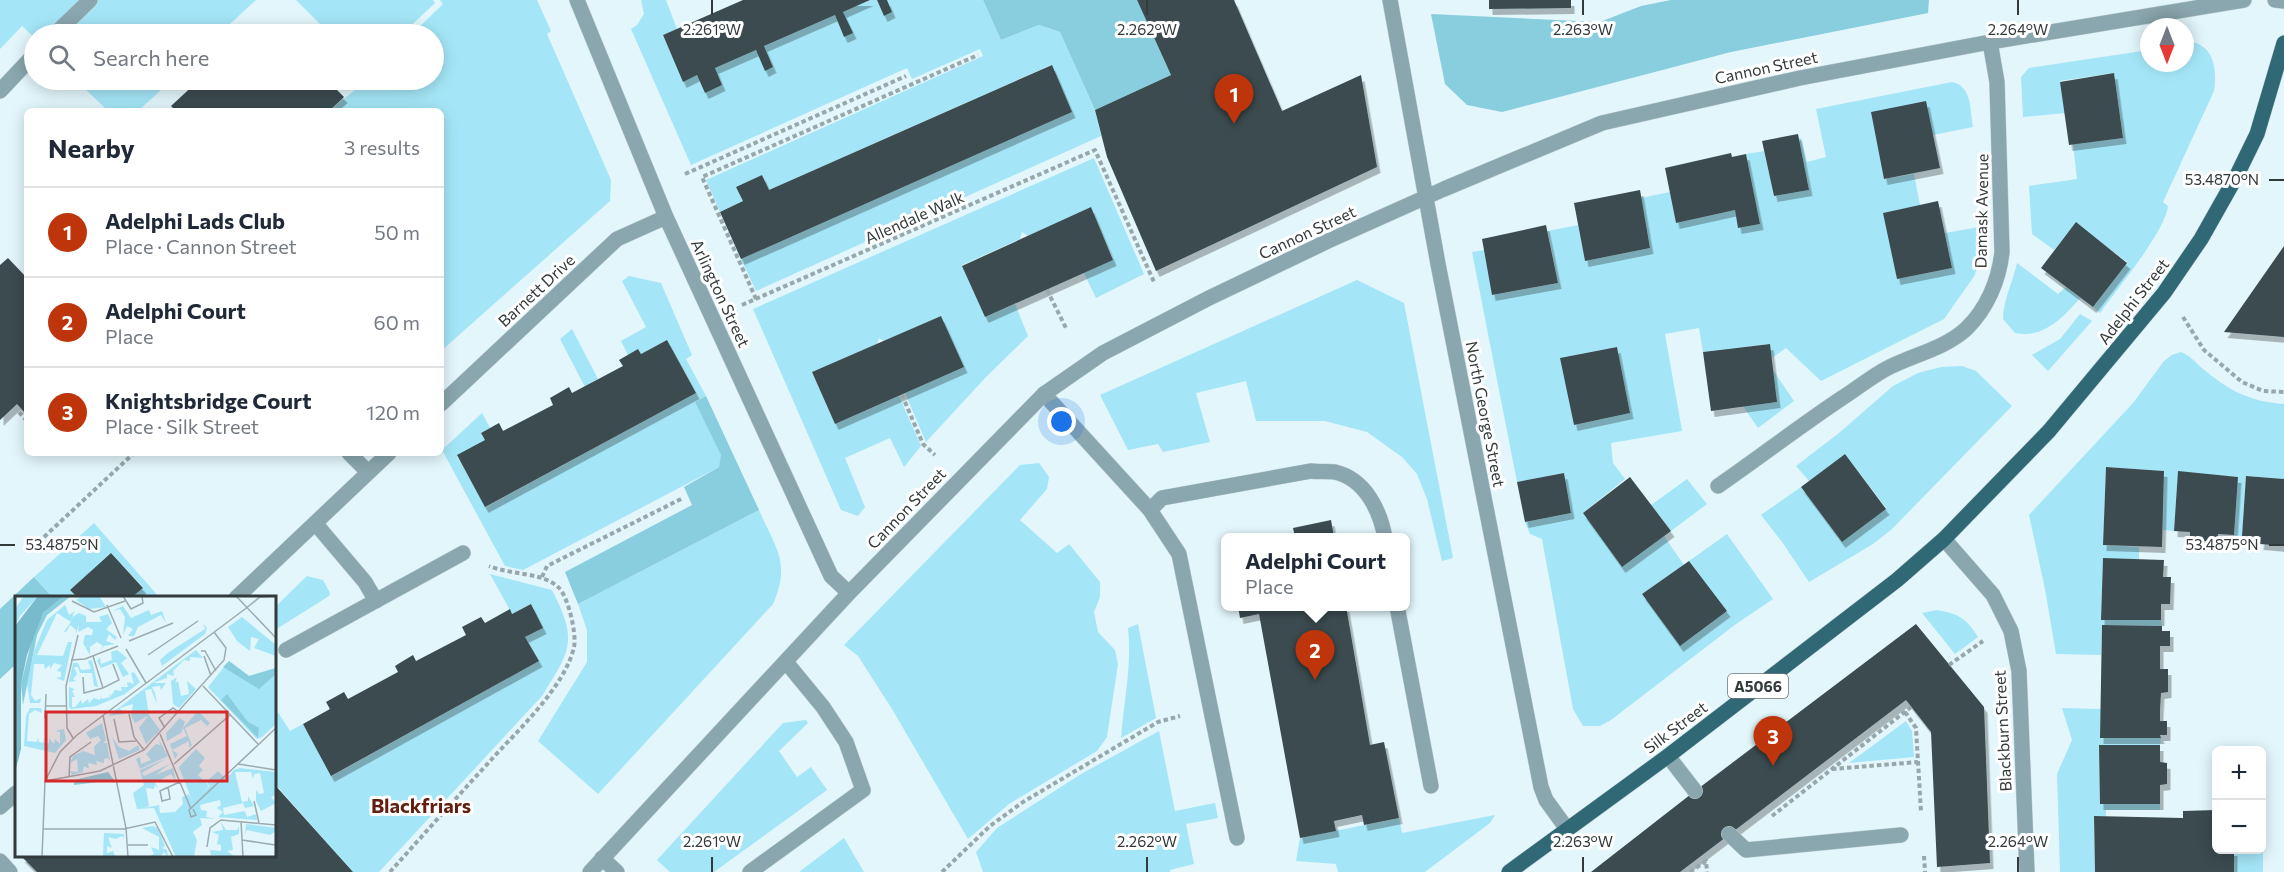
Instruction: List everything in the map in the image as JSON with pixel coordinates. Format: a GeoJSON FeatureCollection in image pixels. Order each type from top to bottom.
{"type":"FeatureCollection","features":[{"type":"Feature","properties":{"kind":"main road","name":"Adelphi Street"},"geometry":{"type":"LineString","coordinates":[[1944,539],[2049,430],[2109,362],[2164,292],[2201,239],[2257,134],[2284,43]]}},
{"type":"Feature","properties":{"kind":"main road","name":"Silk Street"},"geometry":{"type":"LineString","coordinates":[[1509,872],[1668,756],[1897,580],[1944,539]]}},
{"type":"Feature","properties":{"kind":"street"},"geometry":{"type":"LineString","coordinates":[[65,24],[90,0]]}},
{"type":"Feature","properties":{"kind":"street","name":"Arlington Street"},"geometry":{"type":"LineString","coordinates":[[577,0],[666,217],[831,576],[849,593]]}},
{"type":"Feature","properties":{"kind":"street","name":"North George Street"},"geometry":{"type":"LineString","coordinates":[[1390,0],[1425,198],[1541,787],[1546,800],[1567,829]]}},
{"type":"Feature","properties":{"kind":"street","name":"Cannon Street"},"geometry":{"type":"LineString","coordinates":[[590,872],[849,593],[1044,394],[1103,353],[1209,298],[1425,198],[1602,123],[1800,78],[1990,42],[2244,0]]}},
{"type":"Feature","properties":{"kind":"street"},"geometry":{"type":"LineString","coordinates":[[2275,0],[2284,1]]}},
{"type":"Feature","properties":{"kind":"street","name":"Damask Avenue"},"geometry":{"type":"LineString","coordinates":[[1718,486],[1885,370],[1953,340],[1968,328],[1983,309],[2000,269],[2001,252],[1997,82],[1990,42]]}},
{"type":"Feature","properties":{"kind":"street"},"geometry":{"type":"LineString","coordinates":[[0,91],[24,66]]}},
{"type":"Feature","properties":{"kind":"street","name":"Barnett Drive"},"geometry":{"type":"LineString","coordinates":[[444,401],[617,238],[666,217]]}},
{"type":"Feature","properties":{"kind":"street"},"geometry":{"type":"LineString","coordinates":[[1044,394],[1150,510],[1179,554],[1237,838]]}},
{"type":"Feature","properties":{"kind":"street"},"geometry":{"type":"LineString","coordinates":[[352,456],[368,472]]}},
{"type":"Feature","properties":{"kind":"street"},"geometry":{"type":"LineString","coordinates":[[237,596],[386,456]]}},
{"type":"Feature","properties":{"kind":"street"},"geometry":{"type":"LineString","coordinates":[[1150,510],[1162,498],[1311,471],[1335,472],[1351,479],[1364,489],[1376,507],[1384,533]]}},
{"type":"Feature","properties":{"kind":"street"},"geometry":{"type":"LineString","coordinates":[[315,523],[365,582],[376,601]]}},
{"type":"Feature","properties":{"kind":"street","name":"Blackburn Street"},"geometry":{"type":"LineString","coordinates":[[1944,539],[1993,595],[2011,631],[2019,671],[2026,872]]}},
{"type":"Feature","properties":{"kind":"street"},"geometry":{"type":"LineString","coordinates":[[286,650],[463,553]]}},
{"type":"Feature","properties":{"kind":"street"},"geometry":{"type":"LineString","coordinates":[[1399,611],[1431,786]]}},
{"type":"Feature","properties":{"kind":"street"},"geometry":{"type":"LineString","coordinates":[[750,872],[863,790],[846,742],[823,707],[786,662]]}},
{"type":"Feature","properties":{"kind":"street"},"geometry":{"type":"LineString","coordinates":[[1668,756],[1695,790]]}},
{"type":"Feature","properties":{"kind":"street"},"geometry":{"type":"LineString","coordinates":[[0,807],[15,794]]}},
{"type":"Feature","properties":{"kind":"street"},"geometry":{"type":"LineString","coordinates":[[1729,834],[1746,850],[1901,835]]}},
{"type":"Feature","properties":{"kind":"street"},"geometry":{"type":"LineString","coordinates":[[602,858],[617,872]]}},
{"type":"Feature","properties":{"kind":"street"},"geometry":{"type":"LineString","coordinates":[[0,861],[10,872]]}},
{"type":"Feature","properties":{"kind":"path"},"geometry":{"type":"LineString","coordinates":[[756,299],[702,177],[978,54]]}},
{"type":"Feature","properties":{"kind":"path"},"geometry":{"type":"LineString","coordinates":[[685,174],[906,76]]}},
{"type":"Feature","properties":{"kind":"path","name":"Allendale Walk"},"geometry":{"type":"LineString","coordinates":[[742,305],[1095,150],[1154,282]]}},
{"type":"Feature","properties":{"kind":"path"},"geometry":{"type":"LineString","coordinates":[[1047,290],[1066,328]]}},
{"type":"Feature","properties":{"kind":"path"},"geometry":{"type":"LineString","coordinates":[[2164,292],[2189,325],[2204,350],[2224,369],[2242,382],[2263,391],[2284,393]]}},
{"type":"Feature","properties":{"kind":"path"},"geometry":{"type":"LineString","coordinates":[[902,395],[923,444],[935,455]]}},
{"type":"Feature","properties":{"kind":"path"},"geometry":{"type":"LineString","coordinates":[[19,412],[24,418]]}},
{"type":"Feature","properties":{"kind":"path"},"geometry":{"type":"LineString","coordinates":[[44,537],[131,456]]}},
{"type":"Feature","properties":{"kind":"path"},"geometry":{"type":"LineString","coordinates":[[542,577],[547,566],[683,498]]}},
{"type":"Feature","properties":{"kind":"path"},"geometry":{"type":"LineString","coordinates":[[390,872],[547,698],[568,664],[575,645],[571,615],[560,588],[542,577],[502,572],[489,566]]}},
{"type":"Feature","properties":{"kind":"path"},"geometry":{"type":"LineString","coordinates":[[1949,665],[1986,639]]}},
{"type":"Feature","properties":{"kind":"path"},"geometry":{"type":"LineString","coordinates":[[1767,820],[1911,707]]}},
{"type":"Feature","properties":{"kind":"path"},"geometry":{"type":"LineString","coordinates":[[942,872],[990,826],[1023,801],[1158,722],[1210,708]]}},
{"type":"Feature","properties":{"kind":"path"},"geometry":{"type":"LineString","coordinates":[[1905,712],[1916,728],[1922,817]]}},
{"type":"Feature","properties":{"kind":"path"},"geometry":{"type":"LineString","coordinates":[[1832,769],[1918,762]]}},
{"type":"Feature","properties":{"kind":"path"},"geometry":{"type":"LineString","coordinates":[[1924,850],[1925,872]]}},
{"type":"Feature","properties":{"kind":"path"},"geometry":{"type":"LineString","coordinates":[[1690,872],[1706,861],[1707,872]]}},
{"type":"Feature","properties":{"kind":"shaded area"},"geometry":{"type":"Polygon","coordinates":[[[0,0],[256,0],[230,24],[24,24],[24,28],[22,26],[0,49],[0,0]]]}},
{"type":"Feature","properties":{"kind":"shaded area"},"geometry":{"type":"Polygon","coordinates":[[[296,0],[433,0],[435,3],[413,24],[320,24],[296,0]]]}},
{"type":"Feature","properties":{"kind":"shaded area"},"geometry":{"type":"Polygon","coordinates":[[[440,0],[537,0],[551,31],[547,34],[611,180],[610,201],[444,348],[444,108],[333,108],[355,90],[444,90],[444,24],[422,24],[443,4],[440,0]]]}},
{"type":"Feature","properties":{"kind":"shaded area"},"geometry":{"type":"Polygon","coordinates":[[[641,0],[666,0],[677,29],[663,35],[683,81],[697,75],[705,93],[722,85],[715,68],[756,50],[765,70],[773,67],[764,46],[835,15],[844,37],[843,12],[870,0],[877,0],[884,16],[892,12],[887,0],[983,0],[1001,40],[1039,25],[1060,32],[1095,110],[1101,136],[756,291],[741,259],[1072,112],[1051,65],[769,190],[762,175],[737,187],[743,201],[720,212],[706,180],[983,56],[980,49],[912,79],[907,68],[691,165],[631,29],[637,25],[644,14],[641,0]]]}},
{"type":"Feature","properties":{"kind":"shaded area"},"geometry":{"type":"Polygon","coordinates":[[[983,0],[1137,0],[1171,75],[1095,110],[1060,32],[1039,25],[1001,40],[983,0]]]}},
{"type":"Feature","properties":{"kind":"shaded area"},"geometry":{"type":"Polygon","coordinates":[[[1671,0],[1929,0],[1928,13],[1731,52],[1502,112],[1467,105],[1445,84],[1431,14],[1600,22],[1641,6],[1671,0]]]}},
{"type":"Feature","properties":{"kind":"shaded area"},"geometry":{"type":"Polygon","coordinates":[[[2194,42],[2206,49],[2213,61],[2214,91],[2163,202],[2168,206],[2165,217],[2150,245],[2100,313],[2093,307],[2127,262],[2076,223],[2054,250],[2032,234],[2029,186],[2077,179],[2073,144],[2123,138],[2114,73],[2060,81],[2065,113],[2023,117],[2021,77],[2029,68],[2140,51],[2140,72],[2194,72],[2194,42]]]}},
{"type":"Feature","properties":{"kind":"shaded area"},"geometry":{"type":"Polygon","coordinates":[[[1952,82],[1963,88],[1969,99],[1973,127],[1933,135],[1884,179],[1914,174],[1920,205],[1884,213],[1897,279],[1952,268],[1945,233],[1979,227],[1979,256],[1975,275],[1944,319],[1821,381],[1786,348],[1772,358],[1769,344],[1703,352],[1699,328],[1665,334],[1682,431],[1611,443],[1613,463],[1625,479],[1583,513],[1622,567],[1664,536],[1684,565],[1642,594],[1680,646],[1727,611],[1689,561],[1727,534],[1773,599],[1736,624],[1611,720],[1600,726],[1583,726],[1573,709],[1542,539],[1530,534],[1525,522],[1571,513],[1564,473],[1517,482],[1472,252],[1484,250],[1493,295],[1558,283],[1548,231],[1578,225],[1585,261],[1650,248],[1641,198],[1670,192],[1676,223],[1735,210],[1739,228],[1760,224],[1746,154],[1764,151],[1774,196],[1809,190],[1799,138],[1801,138],[1807,162],[1826,157],[1816,109],[1952,82]],[[1617,347],[1561,358],[1574,425],[1630,413],[1617,347]]]}},
{"type":"Feature","properties":{"kind":"shaded area"},"geometry":{"type":"Polygon","coordinates":[[[86,90],[161,90],[141,108],[105,108],[86,90]]]}},
{"type":"Feature","properties":{"kind":"shaded area"},"geometry":{"type":"Polygon","coordinates":[[[1094,158],[1144,274],[1096,298],[1084,273],[1113,259],[1091,207],[1028,236],[1022,232],[1020,239],[962,265],[985,317],[1015,304],[1028,336],[986,377],[926,442],[905,393],[964,367],[941,316],[884,341],[879,338],[877,344],[812,372],[835,424],[899,396],[921,446],[904,467],[890,438],[845,458],[865,507],[858,516],[841,510],[753,309],[1094,158]]]}},
{"type":"Feature","properties":{"kind":"shaded area"},"geometry":{"type":"Polygon","coordinates":[[[2017,263],[2058,294],[2066,287],[2080,298],[2060,319],[2035,333],[2015,333],[2003,319],[2017,263]]]}},
{"type":"Feature","properties":{"kind":"shaded area"},"geometry":{"type":"Polygon","coordinates":[[[629,276],[661,283],[692,355],[686,359],[706,396],[695,402],[722,455],[719,467],[523,570],[505,566],[444,454],[444,448],[482,413],[490,428],[481,433],[485,440],[457,456],[486,507],[696,393],[667,340],[641,354],[638,349],[628,355],[621,341],[646,327],[622,281],[629,276]]]}},
{"type":"Feature","properties":{"kind":"shaded area"},"geometry":{"type":"Polygon","coordinates":[[[1357,280],[1404,303],[1453,558],[1442,561],[1427,499],[1417,474],[1402,457],[1367,432],[1325,421],[1256,421],[1246,381],[1196,393],[1210,442],[1163,452],[1158,444],[1128,450],[1100,395],[1357,280]]]}},
{"type":"Feature","properties":{"kind":"shaded area"},"geometry":{"type":"Polygon","coordinates":[[[2080,314],[2092,321],[2048,371],[2032,355],[2060,339],[2080,314]]]}},
{"type":"Feature","properties":{"kind":"shaded area"},"geometry":{"type":"Polygon","coordinates":[[[572,329],[598,379],[585,387],[560,339],[572,329]]]}},
{"type":"Feature","properties":{"kind":"shaded area"},"geometry":{"type":"Polygon","coordinates":[[[2181,352],[2216,379],[2243,395],[2284,404],[2284,479],[2246,476],[2242,536],[2234,535],[2238,477],[2178,472],[2174,531],[2163,530],[2164,471],[2106,467],[2103,545],[2139,547],[2139,559],[2103,559],[2101,619],[2161,620],[2162,626],[2102,625],[2101,655],[2056,654],[2029,515],[2133,403],[2164,361],[2181,352]]]}},
{"type":"Feature","properties":{"kind":"shaded area"},"geometry":{"type":"Polygon","coordinates":[[[1962,366],[1976,371],[2012,406],[1892,529],[1873,544],[1809,582],[1761,515],[1801,487],[1842,542],[1886,508],[1845,454],[1809,481],[1796,466],[1839,433],[1893,386],[1918,373],[1941,367],[1962,366]]]}},
{"type":"Feature","properties":{"kind":"shaded area"},"geometry":{"type":"Polygon","coordinates":[[[1773,370],[1794,401],[1758,428],[1743,406],[1777,402],[1773,370]]]}},
{"type":"Feature","properties":{"kind":"shaded area"},"geometry":{"type":"Polygon","coordinates":[[[706,396],[759,510],[578,604],[565,572],[692,505],[684,487],[719,467],[721,455],[695,402],[706,396]]]}},
{"type":"Feature","properties":{"kind":"shaded area"},"geometry":{"type":"Polygon","coordinates":[[[1039,463],[1049,477],[1047,489],[1020,520],[1057,553],[1069,544],[1100,582],[1100,597],[1094,612],[1098,632],[1115,650],[1118,664],[1107,737],[1097,751],[1009,804],[968,839],[892,709],[858,656],[844,645],[1020,465],[1039,463]]]}},
{"type":"Feature","properties":{"kind":"shaded area"},"geometry":{"type":"Polygon","coordinates":[[[1687,479],[1707,504],[1671,531],[1651,505],[1687,479]]]}},
{"type":"Feature","properties":{"kind":"shaded area"},"geometry":{"type":"Polygon","coordinates":[[[759,510],[776,546],[781,566],[781,577],[773,604],[598,794],[538,741],[587,662],[587,630],[578,604],[759,510]]]}},
{"type":"Feature","properties":{"kind":"shaded area"},"geometry":{"type":"Polygon","coordinates":[[[94,523],[158,596],[133,596],[143,587],[111,553],[70,590],[76,596],[51,596],[34,577],[94,523]]]}},
{"type":"Feature","properties":{"kind":"shaded area"},"geometry":{"type":"Polygon","coordinates":[[[490,574],[552,590],[560,607],[568,634],[568,644],[559,667],[542,696],[379,872],[353,872],[276,785],[276,709],[290,731],[303,724],[332,776],[539,661],[525,637],[543,628],[531,604],[512,614],[490,574]]]}},
{"type":"Feature","properties":{"kind":"shaded area"},"geometry":{"type":"Polygon","coordinates":[[[307,576],[323,580],[330,593],[329,596],[276,629],[276,606],[307,576]]]}},
{"type":"Feature","properties":{"kind":"shaded area"},"geometry":{"type":"Polygon","coordinates":[[[34,577],[51,596],[15,596],[15,665],[0,679],[0,609],[34,577]]]}},
{"type":"Feature","properties":{"kind":"shaded area"},"geometry":{"type":"Polygon","coordinates":[[[1937,610],[1961,618],[1970,625],[1978,637],[1955,654],[1922,613],[1937,610]]]}},
{"type":"Feature","properties":{"kind":"shaded area"},"geometry":{"type":"Polygon","coordinates":[[[1138,624],[1156,718],[1121,738],[1128,669],[1128,628],[1138,624]]]}},
{"type":"Feature","properties":{"kind":"shaded area"},"geometry":{"type":"Polygon","coordinates":[[[2062,708],[2101,709],[2100,738],[2161,738],[2160,745],[2100,745],[2100,804],[2160,804],[2160,810],[2106,810],[2106,816],[2094,816],[2095,872],[2060,872],[2057,774],[2072,740],[2062,708]]]}},
{"type":"Feature","properties":{"kind":"shaded area"},"geometry":{"type":"Polygon","coordinates":[[[806,720],[808,723],[779,751],[797,777],[811,767],[827,790],[714,872],[670,872],[657,860],[783,723],[806,720]]]}},
{"type":"Feature","properties":{"kind":"shaded area"},"geometry":{"type":"Polygon","coordinates":[[[1906,721],[1912,731],[1914,757],[1849,763],[1906,721]]]}},
{"type":"Feature","properties":{"kind":"shaded area"},"geometry":{"type":"Polygon","coordinates":[[[1159,731],[1175,811],[1215,803],[1218,818],[1186,824],[1194,864],[1170,870],[1170,872],[983,872],[976,852],[997,828],[1081,774],[1159,731]]]}},
{"type":"Feature","properties":{"kind":"shaded area"},"geometry":{"type":"Polygon","coordinates":[[[1495,815],[1490,823],[1425,872],[1338,872],[1336,864],[1296,861],[1300,838],[1399,818],[1402,833],[1495,815]]]}},
{"type":"Feature","properties":{"kind":"shaded area"},"geometry":{"type":"Polygon","coordinates":[[[844,838],[864,872],[799,872],[844,838]]]}},
{"type":"Feature","properties":{"kind":"shaded area"},"geometry":{"type":"Polygon","coordinates":[[[2234,854],[2263,854],[2263,872],[2234,872],[2234,854]]]}},
{"type":"Feature","properties":{"kind":"building"},"geometry":{"type":"Polygon","coordinates":[[[743,0],[870,0],[843,12],[853,33],[844,37],[835,15],[764,46],[773,67],[765,71],[756,50],[715,68],[722,85],[705,93],[697,75],[683,82],[663,35],[743,0]]]}},
{"type":"Feature","properties":{"kind":"building"},"geometry":{"type":"Polygon","coordinates":[[[877,0],[887,0],[892,12],[884,16],[877,0]]]}},
{"type":"Feature","properties":{"kind":"building"},"geometry":{"type":"Polygon","coordinates":[[[1137,0],[1234,0],[1282,111],[1361,75],[1377,167],[1156,271],[1107,157],[1095,110],[1171,75],[1137,0]]]}},
{"type":"Feature","properties":{"kind":"building"},"geometry":{"type":"Polygon","coordinates":[[[1489,0],[1571,0],[1571,8],[1489,9],[1489,0]]]}},
{"type":"Feature","properties":{"kind":"building"},"geometry":{"type":"Polygon","coordinates":[[[1052,65],[1072,112],[741,259],[720,212],[743,201],[736,187],[762,175],[769,190],[1052,65]]]}},
{"type":"Feature","properties":{"kind":"building"},"geometry":{"type":"Polygon","coordinates":[[[2114,73],[2123,138],[2069,145],[2060,82],[2114,73]]]}},
{"type":"Feature","properties":{"kind":"building"},"geometry":{"type":"Polygon","coordinates":[[[188,90],[337,90],[344,97],[332,108],[173,108],[171,106],[188,90]]]}},
{"type":"Feature","properties":{"kind":"building"},"geometry":{"type":"Polygon","coordinates":[[[1926,101],[1940,168],[1884,179],[1871,112],[1926,101]]]}},
{"type":"Feature","properties":{"kind":"building"},"geometry":{"type":"Polygon","coordinates":[[[1798,134],[1809,190],[1774,196],[1762,141],[1798,134]]]}},
{"type":"Feature","properties":{"kind":"building"},"geometry":{"type":"Polygon","coordinates":[[[1731,153],[1732,157],[1746,154],[1760,224],[1738,228],[1735,210],[1676,223],[1665,168],[1731,153]]]}},
{"type":"Feature","properties":{"kind":"building"},"geometry":{"type":"Polygon","coordinates":[[[1640,190],[1650,248],[1585,261],[1574,203],[1640,190]]]}},
{"type":"Feature","properties":{"kind":"building"},"geometry":{"type":"Polygon","coordinates":[[[1938,201],[1952,268],[1897,279],[1883,213],[1938,201]]]}},
{"type":"Feature","properties":{"kind":"building"},"geometry":{"type":"Polygon","coordinates":[[[1091,207],[1113,260],[985,317],[962,266],[1091,207]]]}},
{"type":"Feature","properties":{"kind":"building"},"geometry":{"type":"Polygon","coordinates":[[[2076,222],[2127,263],[2093,307],[2041,268],[2076,222]]]}},
{"type":"Feature","properties":{"kind":"building"},"geometry":{"type":"Polygon","coordinates":[[[1546,225],[1558,283],[1492,295],[1482,239],[1546,225]]]}},
{"type":"Feature","properties":{"kind":"building"},"geometry":{"type":"Polygon","coordinates":[[[2284,246],[2284,337],[2224,332],[2284,246]]]}},
{"type":"Feature","properties":{"kind":"building"},"geometry":{"type":"Polygon","coordinates":[[[8,258],[24,275],[24,412],[17,404],[0,420],[0,265],[8,258]]]}},
{"type":"Feature","properties":{"kind":"building"},"geometry":{"type":"Polygon","coordinates":[[[941,316],[964,367],[835,424],[812,372],[941,316]]]}},
{"type":"Feature","properties":{"kind":"building"},"geometry":{"type":"Polygon","coordinates":[[[667,340],[696,393],[485,507],[457,455],[485,440],[481,433],[499,423],[503,431],[553,405],[550,398],[569,387],[572,393],[623,366],[619,360],[638,349],[641,354],[667,340]]]}},
{"type":"Feature","properties":{"kind":"building"},"geometry":{"type":"Polygon","coordinates":[[[1770,344],[1777,402],[1711,411],[1703,352],[1770,344]]]}},
{"type":"Feature","properties":{"kind":"building"},"geometry":{"type":"Polygon","coordinates":[[[1617,347],[1630,413],[1574,425],[1560,358],[1617,347]]]}},
{"type":"Feature","properties":{"kind":"building"},"geometry":{"type":"Polygon","coordinates":[[[1845,454],[1886,509],[1842,542],[1801,487],[1845,454]]]}},
{"type":"Feature","properties":{"kind":"building"},"geometry":{"type":"Polygon","coordinates":[[[2106,467],[2164,471],[2162,547],[2103,545],[2106,467]]]}},
{"type":"Feature","properties":{"kind":"building"},"geometry":{"type":"Polygon","coordinates":[[[2178,471],[2238,477],[2234,535],[2218,534],[2217,542],[2190,540],[2190,532],[2174,531],[2178,471]]]}},
{"type":"Feature","properties":{"kind":"building"},"geometry":{"type":"Polygon","coordinates":[[[1564,473],[1571,513],[1525,522],[1517,482],[1564,473]]]}},
{"type":"Feature","properties":{"kind":"building"},"geometry":{"type":"Polygon","coordinates":[[[2246,476],[2284,479],[2284,546],[2260,544],[2261,537],[2242,536],[2246,476]]]}},
{"type":"Feature","properties":{"kind":"building"},"geometry":{"type":"Polygon","coordinates":[[[1630,477],[1671,531],[1622,567],[1583,513],[1630,477]]]}},
{"type":"Feature","properties":{"kind":"building"},"geometry":{"type":"Polygon","coordinates":[[[1331,520],[1333,533],[1294,533],[1293,528],[1331,520]]]}},
{"type":"Feature","properties":{"kind":"building"},"geometry":{"type":"Polygon","coordinates":[[[111,553],[143,588],[133,596],[76,596],[70,590],[111,553]]]}},
{"type":"Feature","properties":{"kind":"building"},"geometry":{"type":"Polygon","coordinates":[[[2103,558],[2164,560],[2163,577],[2171,577],[2170,604],[2161,604],[2161,620],[2101,620],[2103,558]]]}},
{"type":"Feature","properties":{"kind":"building"},"geometry":{"type":"Polygon","coordinates":[[[1689,561],[1727,611],[1680,646],[1642,594],[1689,561]]]}},
{"type":"Feature","properties":{"kind":"building"},"geometry":{"type":"Polygon","coordinates":[[[531,604],[543,628],[525,637],[539,661],[331,776],[303,724],[330,709],[326,702],[344,692],[348,699],[398,672],[395,666],[413,655],[416,661],[466,635],[462,627],[481,617],[485,623],[510,609],[512,614],[531,604]]]}},
{"type":"Feature","properties":{"kind":"building"},"geometry":{"type":"Polygon","coordinates":[[[1239,611],[1347,611],[1370,745],[1384,742],[1399,818],[1364,825],[1362,815],[1334,821],[1336,831],[1300,838],[1259,614],[1240,618],[1239,611]]]}},
{"type":"Feature","properties":{"kind":"building"},"geometry":{"type":"Polygon","coordinates":[[[1916,624],[1984,707],[1990,863],[1937,867],[1931,732],[1906,700],[1680,872],[1591,872],[1695,791],[1916,624]]]}},
{"type":"Feature","properties":{"kind":"building"},"geometry":{"type":"Polygon","coordinates":[[[2102,625],[2162,626],[2162,631],[2170,631],[2170,646],[2160,646],[2160,669],[2168,669],[2168,692],[2161,693],[2160,710],[2160,721],[2167,721],[2167,735],[2160,735],[2161,738],[2100,738],[2102,625]]]}},
{"type":"Feature","properties":{"kind":"building"},"geometry":{"type":"Polygon","coordinates":[[[2099,745],[2160,745],[2160,762],[2167,763],[2167,784],[2160,785],[2160,804],[2100,804],[2099,745]]]}},
{"type":"Feature","properties":{"kind":"building"},"geometry":{"type":"Polygon","coordinates":[[[276,786],[353,872],[37,872],[22,857],[276,857],[276,786]]]}},
{"type":"Feature","properties":{"kind":"building"},"geometry":{"type":"Polygon","coordinates":[[[2212,810],[2212,854],[2234,854],[2234,872],[2095,872],[2094,816],[2183,818],[2183,811],[2212,810]]]}},
{"type":"Feature","properties":{"kind":"place","name":"Adelphi Lads Club"},"geometry":{"type":"Point","coordinates":[1234,124]}},
{"type":"Feature","properties":{"kind":"place","name":"Adelphi Court"},"geometry":{"type":"Point","coordinates":[1315,680]}},
{"type":"Feature","properties":{"kind":"place","name":"Knightsbridge Court"},"geometry":{"type":"Point","coordinates":[1773,766]}},
{"type":"Feature","properties":{"kind":"district","name":"Blackfriars"},"geometry":{"type":"Point","coordinates":[421,805]}}]}
